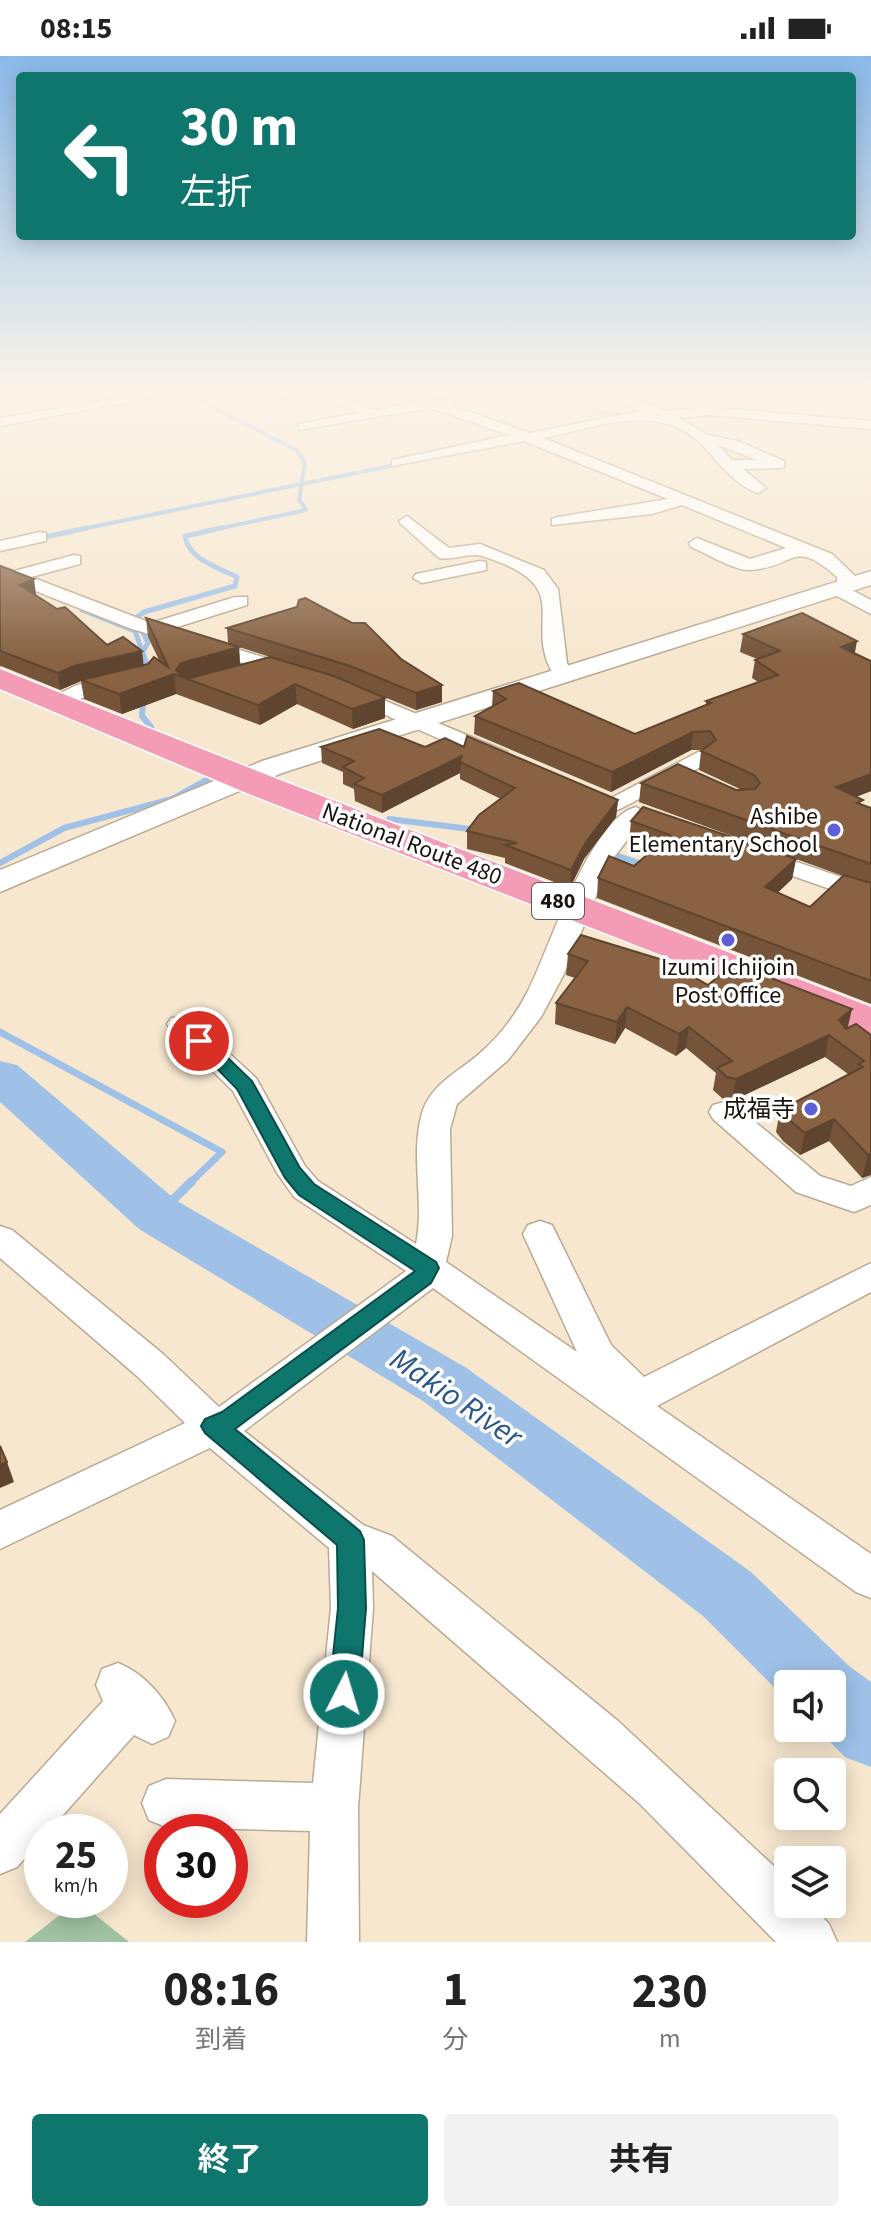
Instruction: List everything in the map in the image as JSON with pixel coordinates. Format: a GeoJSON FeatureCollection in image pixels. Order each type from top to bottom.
{"type":"FeatureCollection","features":[{"type":"Feature","properties":{"kind":"highway","name":"National Route 480"},"geometry":{"type":"LineString","coordinates":[[0,678],[245,778],[871,1023]]}},
{"type":"Feature","properties":{"kind":"street"},"geometry":{"type":"LineString","coordinates":[[639,482],[802,548],[839,567],[846,576],[843,592],[871,608]]}},
{"type":"Feature","properties":{"kind":"street"},"geometry":{"type":"LineString","coordinates":[[558,522],[728,497],[758,488],[750,482]]}},
{"type":"Feature","properties":{"kind":"street"},"geometry":{"type":"LineString","coordinates":[[674,550],[750,528]]}},
{"type":"Feature","properties":{"kind":"street"},"geometry":{"type":"LineString","coordinates":[[428,533],[445,554],[480,549],[538,574],[549,589],[557,663],[563,675]]}},
{"type":"Feature","properties":{"kind":"street"},"geometry":{"type":"LineString","coordinates":[[0,546],[40,537]]}},
{"type":"Feature","properties":{"kind":"street"},"geometry":{"type":"LineString","coordinates":[[697,543],[749,565],[802,548]]}},
{"type":"Feature","properties":{"kind":"street"},"geometry":{"type":"LineString","coordinates":[[422,578],[455,574],[504,561]]}},
{"type":"Feature","properties":{"kind":"street"},"geometry":{"type":"LineString","coordinates":[[7,574],[66,564]]}},
{"type":"Feature","properties":{"kind":"street"},"geometry":{"type":"LineString","coordinates":[[7,574],[154,628],[323,682],[514,763]]}},
{"type":"Feature","properties":{"kind":"street"},"geometry":{"type":"LineString","coordinates":[[0,882],[245,778],[871,578]]}},
{"type":"Feature","properties":{"kind":"street"},"geometry":{"type":"LineString","coordinates":[[154,628],[198,618],[241,601]]}},
{"type":"Feature","properties":{"kind":"street"},"geometry":{"type":"LineString","coordinates":[[200,643],[230,634]]}},
{"type":"Feature","properties":{"kind":"street"},"geometry":{"type":"LineString","coordinates":[[234,678],[276,666]]}},
{"type":"Feature","properties":{"kind":"street"},"geometry":{"type":"LineString","coordinates":[[56,700],[84,689],[143,676]]}},
{"type":"Feature","properties":{"kind":"street"},"geometry":{"type":"LineString","coordinates":[[612,804],[700,758]]}},
{"type":"Feature","properties":{"kind":"street"},"geometry":{"type":"LineString","coordinates":[[675,771],[702,783]]}},
{"type":"Feature","properties":{"kind":"street"},"geometry":{"type":"LineString","coordinates":[[584,792],[664,824]]}},
{"type":"Feature","properties":{"kind":"street"},"geometry":{"type":"LineString","coordinates":[[0,1530],[223,1423],[426,1272],[435,1196],[430,1136],[440,1104],[451,1090],[489,1061],[526,1019],[550,977],[577,908],[612,839],[636,814]]}},
{"type":"Feature","properties":{"kind":"street"},"geometry":{"type":"LineString","coordinates":[[737,849],[871,895]]}},
{"type":"Feature","properties":{"kind":"street"},"geometry":{"type":"LineString","coordinates":[[181,1024],[245,1085],[293,1173],[306,1189],[426,1272],[587,1361],[871,1578]]}},
{"type":"Feature","properties":{"kind":"street"},"geometry":{"type":"LineString","coordinates":[[724,1112],[808,1184],[854,1200],[871,1189]]}},
{"type":"Feature","properties":{"kind":"street"},"geometry":{"type":"LineString","coordinates":[[540,1234],[587,1361]]}},
{"type":"Feature","properties":{"kind":"street"},"geometry":{"type":"LineString","coordinates":[[0,1239],[223,1423],[350,1540],[377,1549],[528,1674],[679,1807],[811,1942]]}},
{"type":"Feature","properties":{"kind":"street"},"geometry":{"type":"LineString","coordinates":[[587,1361],[597,1355],[640,1397],[871,1276]]}},
{"type":"Feature","properties":{"kind":"street"},"geometry":{"type":"LineString","coordinates":[[333,1942],[334,1808],[352,1608],[350,1540]]}},
{"type":"Feature","properties":{"kind":"street"},"geometry":{"type":"LineString","coordinates":[[0,1850],[135,1702]]}},
{"type":"Feature","properties":{"kind":"street"},"geometry":{"type":"LineString","coordinates":[[166,1803],[334,1808]]}},
{"type":"Feature","properties":{"kind":"green space"},"geometry":{"type":"Polygon","coordinates":[[[56,1918],[99,1918],[129,1942],[25,1942],[56,1918]]]}},
{"type":"Feature","properties":{"kind":"building"},"geometry":{"type":"Polygon","coordinates":[[[0,566],[34,579],[20,585],[57,609],[65,607],[107,645],[123,637],[142,651],[74,666],[58,673],[0,651],[0,566]]]}},
{"type":"Feature","properties":{"kind":"building"},"geometry":{"type":"Polygon","coordinates":[[[305,598],[352,623],[365,623],[401,659],[442,685],[416,693],[350,666],[227,628],[297,607],[299,600],[305,598]]]}},
{"type":"Feature","properties":{"kind":"building"},"geometry":{"type":"Polygon","coordinates":[[[802,613],[857,641],[841,647],[871,661],[871,774],[836,787],[863,800],[857,803],[871,808],[871,864],[641,783],[678,764],[736,790],[755,789],[760,783],[754,775],[701,751],[716,740],[710,731],[693,732],[612,772],[475,716],[506,699],[493,691],[519,683],[635,734],[711,703],[706,701],[778,675],[755,660],[780,651],[743,634],[802,613]]]}},
{"type":"Feature","properties":{"kind":"building"},"geometry":{"type":"Polygon","coordinates":[[[146,618],[239,647],[181,663],[176,670],[181,676],[190,678],[270,657],[334,676],[385,698],[352,709],[295,684],[258,705],[174,674],[119,694],[81,680],[148,664],[154,657],[168,667],[146,618]]]}},
{"type":"Feature","properties":{"kind":"building"},"geometry":{"type":"Polygon","coordinates":[[[379,729],[425,747],[445,738],[464,747],[467,736],[618,800],[586,842],[571,870],[505,845],[517,843],[467,831],[479,815],[515,788],[460,762],[462,756],[382,795],[354,784],[364,778],[343,767],[354,761],[321,747],[379,729]]]}},
{"type":"Feature","properties":{"kind":"building"},"geometry":{"type":"Polygon","coordinates":[[[643,807],[796,859],[765,887],[810,907],[844,875],[871,883],[871,981],[598,878],[609,856],[634,866],[670,835],[631,821],[643,807]]]}},
{"type":"Feature","properties":{"kind":"building"},"geometry":{"type":"Polygon","coordinates":[[[581,935],[666,961],[708,985],[734,964],[852,1009],[839,1020],[846,1029],[856,1024],[871,1035],[871,1154],[868,1155],[834,1119],[805,1133],[780,1110],[863,1067],[859,1064],[864,1061],[829,1035],[736,1079],[727,1077],[717,1068],[732,1061],[689,1027],[679,1034],[627,1007],[617,1022],[556,1003],[588,961],[568,954],[581,935]]]}},
{"type":"Feature","properties":{"kind":"building"},"geometry":{"type":"Polygon","coordinates":[[[0,1446],[7,1462],[0,1465],[0,1446]]]}},
{"type":"Feature","properties":{"kind":"waterway"},"geometry":{"type":"LineString","coordinates":[[77,530],[312,482]]}},
{"type":"Feature","properties":{"kind":"waterway"},"geometry":{"type":"LineString","coordinates":[[212,530],[302,511],[306,509],[299,500],[301,488]]}},
{"type":"Feature","properties":{"kind":"waterway"},"geometry":{"type":"LineString","coordinates":[[40,538],[87,528]]}},
{"type":"Feature","properties":{"kind":"waterway"},"geometry":{"type":"LineString","coordinates":[[212,530],[221,528]]}},
{"type":"Feature","properties":{"kind":"waterway"},"geometry":{"type":"LineString","coordinates":[[135,619],[144,612],[235,586],[237,577],[198,557],[187,544],[185,536],[212,530]]}},
{"type":"Feature","properties":{"kind":"waterway"},"geometry":{"type":"LineString","coordinates":[[82,610],[135,631],[149,670]]}},
{"type":"Feature","properties":{"kind":"waterway"},"geometry":{"type":"LineString","coordinates":[[142,630],[148,643],[143,651]]}},
{"type":"Feature","properties":{"kind":"waterway"},"geometry":{"type":"LineString","coordinates":[[143,702],[142,716],[151,727]]}},
{"type":"Feature","properties":{"kind":"waterway"},"geometry":{"type":"LineString","coordinates":[[0,863],[64,828],[172,799],[208,779]]}},
{"type":"Feature","properties":{"kind":"waterway"},"geometry":{"type":"LineString","coordinates":[[389,819],[478,830]]}},
{"type":"Feature","properties":{"kind":"waterway"},"geometry":{"type":"LineString","coordinates":[[612,854],[645,865]]}},
{"type":"Feature","properties":{"kind":"waterway"},"geometry":{"type":"LineString","coordinates":[[0,1032],[222,1152],[190,1183]]}},
{"type":"Feature","properties":{"kind":"waterway","name":"Makio River"},"geometry":{"type":"LineString","coordinates":[[0,1076],[158,1215],[444,1384],[727,1594],[806,1670]]}},
{"type":"Feature","properties":{"kind":"waterway"},"geometry":{"type":"LineString","coordinates":[[158,1215],[190,1183]]}},
{"type":"Feature","properties":{"kind":"waterway","name":"Makio River"},"geometry":{"type":"LineString","coordinates":[[846,1707],[871,1731]]}},
{"type":"Feature","properties":{"kind":"place","name":"Ashibe Elementary School"},"geometry":{"type":"Point","coordinates":[834,830]}},
{"type":"Feature","properties":{"kind":"place","name":"Izumi Ichijoin Post Office"},"geometry":{"type":"Point","coordinates":[728,940]}},
{"type":"Feature","properties":{"kind":"place","name":"成福寺"},"geometry":{"type":"Point","coordinates":[811,1109]}},
{"type":"Feature","properties":{"kind":"route"},"geometry":{"type":"LineString","coordinates":[[199,1041],[245,1085],[293,1173],[306,1189],[428,1268],[423,1277],[255,1402],[231,1419],[214,1426],[238,1450],[350,1540],[352,1608],[344,1694]]}}]}
